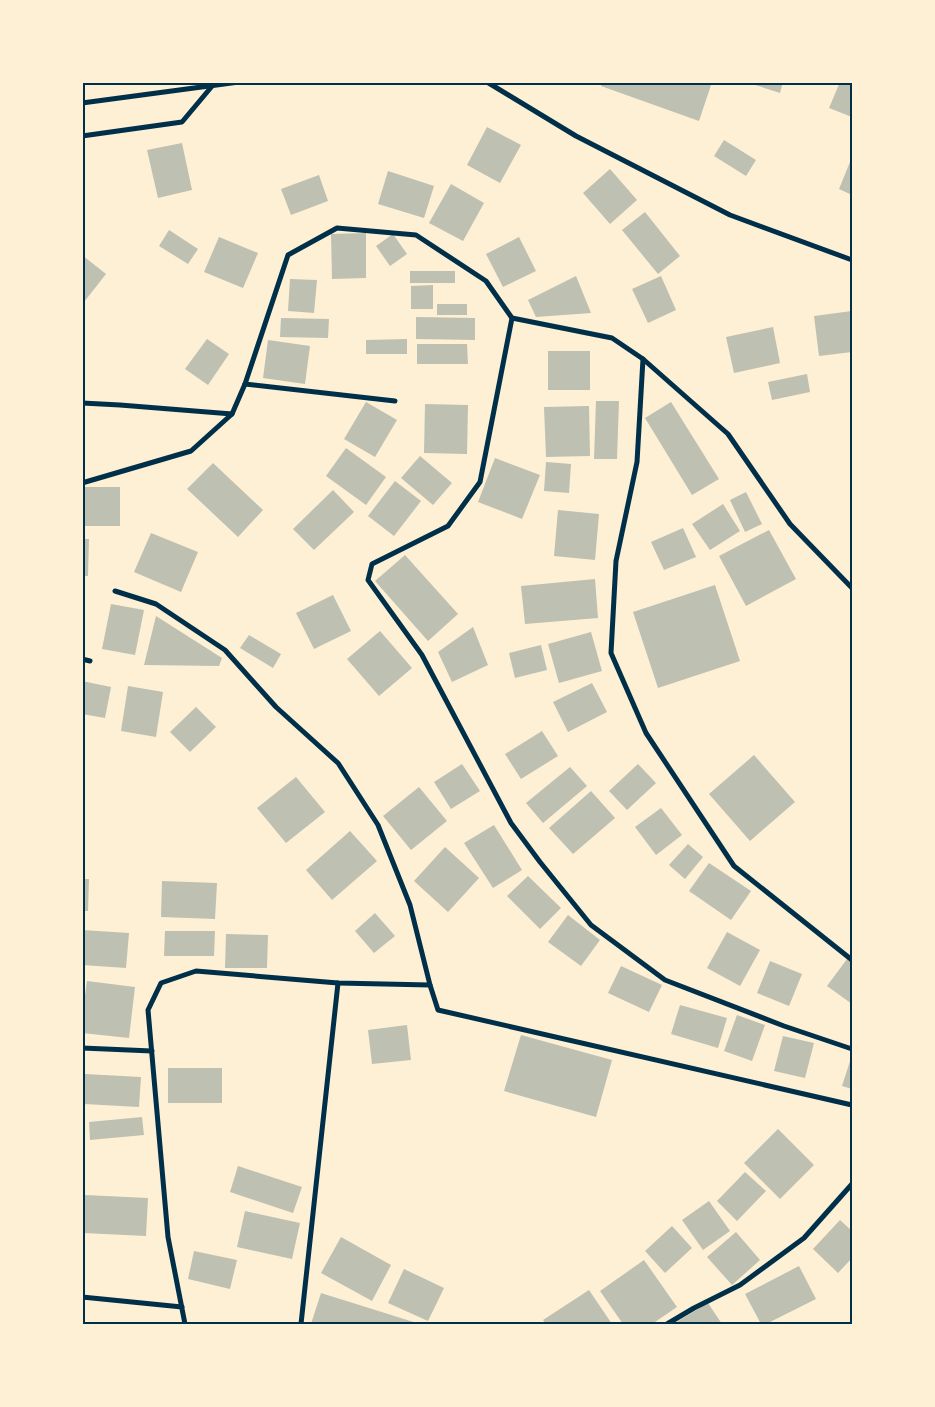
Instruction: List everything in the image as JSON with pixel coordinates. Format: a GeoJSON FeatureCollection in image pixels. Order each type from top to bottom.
{"type":"FeatureCollection","features":[{"type":"Feature","properties":{"kind":"street"},"geometry":{"type":"LineString","coordinates":[[82,103],[239,82]]}},
{"type":"Feature","properties":{"kind":"street"},"geometry":{"type":"LineString","coordinates":[[487,82],[576,136],[730,215],[852,260]]}},
{"type":"Feature","properties":{"kind":"street"},"geometry":{"type":"LineString","coordinates":[[82,136],[182,122],[213,84]]}},
{"type":"Feature","properties":{"kind":"street"},"geometry":{"type":"LineString","coordinates":[[82,482],[191,451],[232,414],[288,255],[337,228],[416,235],[486,281],[512,318],[612,338],[644,359],[728,434],[790,524],[852,588]]}},
{"type":"Feature","properties":{"kind":"street"},"geometry":{"type":"LineString","coordinates":[[512,318],[480,482],[448,526],[372,564],[368,580],[422,655],[511,824],[591,925],[666,980],[784,1026],[852,1049]]}},
{"type":"Feature","properties":{"kind":"street"},"geometry":{"type":"LineString","coordinates":[[644,359],[637,462],[616,561],[611,653],[646,733],[734,866],[852,960]]}},
{"type":"Feature","properties":{"kind":"street"},"geometry":{"type":"LineString","coordinates":[[244,384],[395,400]]}},
{"type":"Feature","properties":{"kind":"street"},"geometry":{"type":"LineString","coordinates":[[82,403],[232,414]]}},
{"type":"Feature","properties":{"kind":"street"},"geometry":{"type":"LineString","coordinates":[[115,591],[156,604],[224,650],[276,707],[338,763],[378,825],[410,905],[438,1010],[852,1105]]}},
{"type":"Feature","properties":{"kind":"street"},"geometry":{"type":"LineString","coordinates":[[82,659],[90,661]]}},
{"type":"Feature","properties":{"kind":"street"},"geometry":{"type":"LineString","coordinates":[[185,1324],[168,1237],[148,1010],[160,984],[196,971],[338,983],[430,985]]}},
{"type":"Feature","properties":{"kind":"street"},"geometry":{"type":"LineString","coordinates":[[301,1324],[338,983]]}},
{"type":"Feature","properties":{"kind":"street"},"geometry":{"type":"LineString","coordinates":[[82,1048],[152,1051]]}},
{"type":"Feature","properties":{"kind":"street"},"geometry":{"type":"LineString","coordinates":[[667,1324],[694,1308],[740,1286],[804,1238],[852,1184]]}},
{"type":"Feature","properties":{"kind":"street"},"geometry":{"type":"LineString","coordinates":[[82,1297],[182,1307]]}},
{"type":"Feature","properties":{"kind":"building"},"geometry":{"type":"Polygon","coordinates":[[[602,82],[712,82],[699,121],[601,86],[602,82]]]}},
{"type":"Feature","properties":{"kind":"building"},"geometry":{"type":"Polygon","coordinates":[[[746,82],[783,82],[780,93],[746,82]]]}},
{"type":"Feature","properties":{"kind":"building"},"geometry":{"type":"Polygon","coordinates":[[[840,82],[852,82],[852,117],[829,108],[840,82]]]}},
{"type":"Feature","properties":{"kind":"building"},"geometry":{"type":"Polygon","coordinates":[[[487,127],[521,145],[500,183],[467,165],[487,127]]]}},
{"type":"Feature","properties":{"kind":"building"},"geometry":{"type":"Polygon","coordinates":[[[724,140],[756,160],[746,176],[714,156],[724,140]]]}},
{"type":"Feature","properties":{"kind":"building"},"geometry":{"type":"Polygon","coordinates":[[[182,143],[192,190],[158,198],[147,150],[182,143]]]}},
{"type":"Feature","properties":{"kind":"building"},"geometry":{"type":"Polygon","coordinates":[[[852,157],[852,195],[839,189],[852,157]]]}},
{"type":"Feature","properties":{"kind":"building"},"geometry":{"type":"Polygon","coordinates":[[[610,169],[637,200],[610,224],[583,193],[610,169]]]}},
{"type":"Feature","properties":{"kind":"building"},"geometry":{"type":"Polygon","coordinates":[[[388,171],[434,186],[424,218],[378,204],[388,171]]]}},
{"type":"Feature","properties":{"kind":"building"},"geometry":{"type":"Polygon","coordinates":[[[319,175],[328,201],[291,215],[281,189],[319,175]]]}},
{"type":"Feature","properties":{"kind":"building"},"geometry":{"type":"Polygon","coordinates":[[[451,184],[484,203],[463,241],[429,223],[451,184]]]}},
{"type":"Feature","properties":{"kind":"building"},"geometry":{"type":"Polygon","coordinates":[[[645,212],[680,256],[658,274],[622,230],[645,212]]]}},
{"type":"Feature","properties":{"kind":"building"},"geometry":{"type":"Polygon","coordinates":[[[169,230],[198,249],[188,264],[159,246],[169,230]]]}},
{"type":"Feature","properties":{"kind":"building"},"geometry":{"type":"Polygon","coordinates":[[[366,233],[366,278],[332,279],[331,234],[366,233]]]}},
{"type":"Feature","properties":{"kind":"building"},"geometry":{"type":"Polygon","coordinates":[[[393,234],[407,254],[390,266],[376,246],[393,234]]]}},
{"type":"Feature","properties":{"kind":"building"},"geometry":{"type":"Polygon","coordinates":[[[219,237],[258,253],[243,288],[204,272],[219,237]]]}},
{"type":"Feature","properties":{"kind":"building"},"geometry":{"type":"Polygon","coordinates":[[[519,237],[536,271],[503,287],[486,254],[519,237]]]}},
{"type":"Feature","properties":{"kind":"building"},"geometry":{"type":"Polygon","coordinates":[[[82,255],[106,274],[84,302],[82,300],[82,255]]]}},
{"type":"Feature","properties":{"kind":"building"},"geometry":{"type":"Polygon","coordinates":[[[410,271],[455,271],[455,283],[410,283],[410,271]]]}},
{"type":"Feature","properties":{"kind":"building"},"geometry":{"type":"Polygon","coordinates":[[[576,276],[591,313],[536,317],[528,300],[576,276]]]}},
{"type":"Feature","properties":{"kind":"building"},"geometry":{"type":"Polygon","coordinates":[[[661,276],[676,310],[648,323],[632,289],[661,276]]]}},
{"type":"Feature","properties":{"kind":"building"},"geometry":{"type":"Polygon","coordinates":[[[290,279],[317,280],[314,313],[288,311],[290,279]]]}},
{"type":"Feature","properties":{"kind":"building"},"geometry":{"type":"Polygon","coordinates":[[[433,285],[433,309],[411,309],[411,286],[433,285]]]}},
{"type":"Feature","properties":{"kind":"building"},"geometry":{"type":"Polygon","coordinates":[[[437,304],[467,304],[467,315],[437,315],[437,304]]]}},
{"type":"Feature","properties":{"kind":"building"},"geometry":{"type":"Polygon","coordinates":[[[852,311],[852,352],[819,356],[814,316],[852,311]]]}},
{"type":"Feature","properties":{"kind":"building"},"geometry":{"type":"Polygon","coordinates":[[[416,317],[475,318],[475,340],[416,339],[416,317]]]}},
{"type":"Feature","properties":{"kind":"building"},"geometry":{"type":"Polygon","coordinates":[[[281,318],[329,319],[328,338],[280,337],[281,318]]]}},
{"type":"Feature","properties":{"kind":"building"},"geometry":{"type":"Polygon","coordinates":[[[773,327],[780,363],[734,373],[726,337],[773,327]]]}},
{"type":"Feature","properties":{"kind":"building"},"geometry":{"type":"Polygon","coordinates":[[[207,339],[229,354],[208,385],[185,369],[207,339]]]}},
{"type":"Feature","properties":{"kind":"building"},"geometry":{"type":"Polygon","coordinates":[[[407,339],[407,354],[366,354],[366,340],[407,339]]]}},
{"type":"Feature","properties":{"kind":"building"},"geometry":{"type":"Polygon","coordinates":[[[268,340],[310,346],[305,384],[263,378],[268,340]]]}},
{"type":"Feature","properties":{"kind":"building"},"geometry":{"type":"Polygon","coordinates":[[[417,344],[467,344],[468,364],[417,364],[417,344]]]}},
{"type":"Feature","properties":{"kind":"building"},"geometry":{"type":"Polygon","coordinates":[[[548,351],[590,351],[590,390],[548,390],[548,351]]]}},
{"type":"Feature","properties":{"kind":"building"},"geometry":{"type":"Polygon","coordinates":[[[807,374],[810,392],[772,400],[768,382],[807,374]]]}},
{"type":"Feature","properties":{"kind":"building"},"geometry":{"type":"Polygon","coordinates":[[[596,401],[619,401],[617,459],[594,459],[596,401]]]}},
{"type":"Feature","properties":{"kind":"building"},"geometry":{"type":"Polygon","coordinates":[[[366,402],[397,420],[375,457],[344,439],[366,402]]]}},
{"type":"Feature","properties":{"kind":"building"},"geometry":{"type":"Polygon","coordinates":[[[671,402],[719,479],[692,495],[645,418],[671,402]]]}},
{"type":"Feature","properties":{"kind":"building"},"geometry":{"type":"Polygon","coordinates":[[[425,404],[468,405],[467,454],[424,453],[425,404]]]}},
{"type":"Feature","properties":{"kind":"building"},"geometry":{"type":"Polygon","coordinates":[[[589,406],[590,456],[546,457],[544,407],[589,406]]]}},
{"type":"Feature","properties":{"kind":"building"},"geometry":{"type":"Polygon","coordinates":[[[346,448],[386,477],[366,505],[326,476],[346,448]]]}},
{"type":"Feature","properties":{"kind":"building"},"geometry":{"type":"Polygon","coordinates":[[[420,456],[452,483],[433,505],[401,478],[420,456]]]}},
{"type":"Feature","properties":{"kind":"building"},"geometry":{"type":"Polygon","coordinates":[[[495,458],[540,475],[522,519],[478,502],[495,458]]]}},
{"type":"Feature","properties":{"kind":"building"},"geometry":{"type":"Polygon","coordinates":[[[546,462],[571,464],[569,493],[544,491],[546,462]]]}},
{"type":"Feature","properties":{"kind":"building"},"geometry":{"type":"Polygon","coordinates":[[[213,463],[263,510],[238,537],[187,489],[213,463]]]}},
{"type":"Feature","properties":{"kind":"building"},"geometry":{"type":"Polygon","coordinates":[[[395,481],[421,501],[394,536],[368,516],[395,481]]]}},
{"type":"Feature","properties":{"kind":"building"},"geometry":{"type":"Polygon","coordinates":[[[84,487],[120,487],[120,526],[84,526],[84,487]]]}},
{"type":"Feature","properties":{"kind":"building"},"geometry":{"type":"Polygon","coordinates":[[[333,490],[354,512],[314,550],[293,529],[333,490]]]}},
{"type":"Feature","properties":{"kind":"building"},"geometry":{"type":"Polygon","coordinates":[[[746,492],[762,524],[745,532],[730,500],[746,492]]]}},
{"type":"Feature","properties":{"kind":"building"},"geometry":{"type":"Polygon","coordinates":[[[723,504],[740,531],[710,550],[692,524],[723,504]]]}},
{"type":"Feature","properties":{"kind":"building"},"geometry":{"type":"Polygon","coordinates":[[[558,510],[599,514],[595,560],[554,556],[558,510]]]}},
{"type":"Feature","properties":{"kind":"building"},"geometry":{"type":"Polygon","coordinates":[[[683,528],[696,557],[664,570],[651,542],[683,528]]]}},
{"type":"Feature","properties":{"kind":"building"},"geometry":{"type":"Polygon","coordinates":[[[769,530],[796,579],[746,606],[719,556],[769,530]]]}},
{"type":"Feature","properties":{"kind":"building"},"geometry":{"type":"Polygon","coordinates":[[[151,533],[198,552],[181,592],[134,572],[151,533]]]}},
{"type":"Feature","properties":{"kind":"building"},"geometry":{"type":"Polygon","coordinates":[[[82,539],[89,539],[88,576],[82,576],[82,539]]]}},
{"type":"Feature","properties":{"kind":"building"},"geometry":{"type":"Polygon","coordinates":[[[405,555],[458,614],[428,641],[375,581],[405,555]]]}},
{"type":"Feature","properties":{"kind":"building"},"geometry":{"type":"Polygon","coordinates":[[[595,579],[598,618],[525,624],[521,586],[595,579]]]}},
{"type":"Feature","properties":{"kind":"building"},"geometry":{"type":"Polygon","coordinates":[[[715,585],[740,661],[658,688],[633,612],[715,585]]]}},
{"type":"Feature","properties":{"kind":"building"},"geometry":{"type":"Polygon","coordinates":[[[333,595],[351,631],[314,649],[296,613],[333,595]]]}},
{"type":"Feature","properties":{"kind":"building"},"geometry":{"type":"Polygon","coordinates":[[[111,604],[144,610],[135,655],[102,649],[111,604]]]}},
{"type":"Feature","properties":{"kind":"building"},"geometry":{"type":"Polygon","coordinates":[[[156,616],[222,658],[219,666],[144,665],[156,616]]]}},
{"type":"Feature","properties":{"kind":"building"},"geometry":{"type":"Polygon","coordinates":[[[473,627],[488,665],[452,682],[438,652],[473,627]]]}},
{"type":"Feature","properties":{"kind":"building"},"geometry":{"type":"Polygon","coordinates":[[[380,631],[412,668],[379,696],[347,659],[380,631]]]}},
{"type":"Feature","properties":{"kind":"building"},"geometry":{"type":"Polygon","coordinates":[[[591,632],[602,671],[559,683],[548,644],[591,632]]]}},
{"type":"Feature","properties":{"kind":"building"},"geometry":{"type":"Polygon","coordinates":[[[249,635],[281,654],[273,668],[240,648],[249,635]]]}},
{"type":"Feature","properties":{"kind":"building"},"geometry":{"type":"Polygon","coordinates":[[[541,645],[547,670],[515,678],[509,653],[541,645]]]}},
{"type":"Feature","properties":{"kind":"building"},"geometry":{"type":"Polygon","coordinates":[[[82,681],[111,687],[105,718],[82,714],[82,681]]]}},
{"type":"Feature","properties":{"kind":"building"},"geometry":{"type":"Polygon","coordinates":[[[592,683],[607,712],[568,732],[553,702],[592,683]]]}},
{"type":"Feature","properties":{"kind":"building"},"geometry":{"type":"Polygon","coordinates":[[[128,686],[163,692],[156,737],[121,731],[128,686]]]}},
{"type":"Feature","properties":{"kind":"building"},"geometry":{"type":"Polygon","coordinates":[[[196,707],[216,727],[190,752],[170,732],[196,707]]]}},
{"type":"Feature","properties":{"kind":"building"},"geometry":{"type":"Polygon","coordinates":[[[542,731],[558,756],[521,779],[505,754],[542,731]]]}},
{"type":"Feature","properties":{"kind":"building"},"geometry":{"type":"Polygon","coordinates":[[[754,755],[795,802],[750,841],[709,794],[754,755]]]}},
{"type":"Feature","properties":{"kind":"building"},"geometry":{"type":"Polygon","coordinates":[[[462,764],[480,791],[451,809],[434,782],[462,764]]]}},
{"type":"Feature","properties":{"kind":"building"},"geometry":{"type":"Polygon","coordinates":[[[638,764],[656,783],[627,810],[609,791],[638,764]]]}},
{"type":"Feature","properties":{"kind":"building"},"geometry":{"type":"Polygon","coordinates":[[[570,767],[587,786],[543,823],[526,803],[570,767]]]}},
{"type":"Feature","properties":{"kind":"building"},"geometry":{"type":"Polygon","coordinates":[[[296,777],[325,812],[286,843],[257,808],[296,777]]]}},
{"type":"Feature","properties":{"kind":"building"},"geometry":{"type":"Polygon","coordinates":[[[419,787],[447,821],[411,850],[383,816],[419,787]]]}},
{"type":"Feature","properties":{"kind":"building"},"geometry":{"type":"Polygon","coordinates":[[[591,791],[615,818],[573,854],[549,828],[591,791]]]}},
{"type":"Feature","properties":{"kind":"building"},"geometry":{"type":"Polygon","coordinates":[[[661,808],[682,835],[656,855],[635,827],[661,808]]]}},
{"type":"Feature","properties":{"kind":"building"},"geometry":{"type":"Polygon","coordinates":[[[494,825],[522,870],[493,888],[464,843],[494,825]]]}},
{"type":"Feature","properties":{"kind":"building"},"geometry":{"type":"Polygon","coordinates":[[[350,831],[377,861],[332,900],[306,870],[350,831]]]}},
{"type":"Feature","properties":{"kind":"building"},"geometry":{"type":"Polygon","coordinates":[[[688,844],[703,857],[685,879],[669,865],[688,844]]]}},
{"type":"Feature","properties":{"kind":"building"},"geometry":{"type":"Polygon","coordinates":[[[445,847],[479,878],[448,912],[414,881],[445,847]]]}},
{"type":"Feature","properties":{"kind":"building"},"geometry":{"type":"Polygon","coordinates":[[[709,863],[751,891],[731,920],[689,891],[709,863]]]}},
{"type":"Feature","properties":{"kind":"building"},"geometry":{"type":"Polygon","coordinates":[[[528,876],[561,908],[540,929],[507,896],[528,876]]]}},
{"type":"Feature","properties":{"kind":"building"},"geometry":{"type":"Polygon","coordinates":[[[82,879],[89,879],[88,911],[82,911],[82,879]]]}},
{"type":"Feature","properties":{"kind":"building"},"geometry":{"type":"Polygon","coordinates":[[[162,881],[217,883],[215,919],[161,917],[162,881]]]}},
{"type":"Feature","properties":{"kind":"building"},"geometry":{"type":"Polygon","coordinates":[[[375,913],[395,936],[374,953],[355,931],[375,913]]]}},
{"type":"Feature","properties":{"kind":"building"},"geometry":{"type":"Polygon","coordinates":[[[568,915],[600,940],[581,966],[548,942],[568,915]]]}},
{"type":"Feature","properties":{"kind":"building"},"geometry":{"type":"Polygon","coordinates":[[[82,930],[129,933],[126,968],[82,965],[82,930]]]}},
{"type":"Feature","properties":{"kind":"building"},"geometry":{"type":"Polygon","coordinates":[[[165,931],[215,931],[214,956],[164,956],[165,931]]]}},
{"type":"Feature","properties":{"kind":"building"},"geometry":{"type":"Polygon","coordinates":[[[727,932],[760,950],[740,986],[707,968],[727,932]]]}},
{"type":"Feature","properties":{"kind":"building"},"geometry":{"type":"Polygon","coordinates":[[[226,934],[268,935],[267,968],[225,968],[226,934]]]}},
{"type":"Feature","properties":{"kind":"building"},"geometry":{"type":"Polygon","coordinates":[[[847,959],[852,963],[852,1004],[827,986],[847,959]]]}},
{"type":"Feature","properties":{"kind":"building"},"geometry":{"type":"Polygon","coordinates":[[[770,961],[802,974],[789,1006],[757,993],[770,961]]]}},
{"type":"Feature","properties":{"kind":"building"},"geometry":{"type":"Polygon","coordinates":[[[621,966],[662,985],[649,1012],[608,993],[621,966]]]}},
{"type":"Feature","properties":{"kind":"building"},"geometry":{"type":"Polygon","coordinates":[[[87,981],[135,987],[129,1038],[82,1033],[82,1017],[87,981]]]}},
{"type":"Feature","properties":{"kind":"building"},"geometry":{"type":"Polygon","coordinates":[[[680,1005],[727,1018],[718,1048],[671,1034],[680,1005]]]}},
{"type":"Feature","properties":{"kind":"building"},"geometry":{"type":"Polygon","coordinates":[[[737,1015],[765,1025],[752,1061],[724,1051],[737,1015]]]}},
{"type":"Feature","properties":{"kind":"building"},"geometry":{"type":"Polygon","coordinates":[[[407,1025],[411,1060],[372,1064],[368,1030],[407,1025]]]}},
{"type":"Feature","properties":{"kind":"building"},"geometry":{"type":"Polygon","coordinates":[[[521,1035],[612,1060],[596,1117],[504,1091],[521,1035]]]}},
{"type":"Feature","properties":{"kind":"building"},"geometry":{"type":"Polygon","coordinates":[[[783,1036],[814,1043],[805,1078],[774,1071],[783,1036]]]}},
{"type":"Feature","properties":{"kind":"building"},"geometry":{"type":"Polygon","coordinates":[[[852,1055],[852,1089],[842,1086],[852,1055]]]}},
{"type":"Feature","properties":{"kind":"building"},"geometry":{"type":"Polygon","coordinates":[[[168,1068],[222,1068],[222,1103],[168,1103],[168,1068]]]}},
{"type":"Feature","properties":{"kind":"building"},"geometry":{"type":"Polygon","coordinates":[[[85,1074],[141,1077],[139,1107],[84,1104],[85,1074]]]}},
{"type":"Feature","properties":{"kind":"building"},"geometry":{"type":"Polygon","coordinates":[[[142,1117],[144,1135],[90,1140],[89,1122],[142,1117]]]}},
{"type":"Feature","properties":{"kind":"building"},"geometry":{"type":"Polygon","coordinates":[[[778,1129],[814,1165],[780,1199],[744,1163],[778,1129]]]}},
{"type":"Feature","properties":{"kind":"building"},"geometry":{"type":"Polygon","coordinates":[[[238,1166],[302,1187],[293,1213],[230,1192],[238,1166]]]}},
{"type":"Feature","properties":{"kind":"building"},"geometry":{"type":"Polygon","coordinates":[[[745,1172],[766,1191],[737,1221],[717,1201],[745,1172]]]}},
{"type":"Feature","properties":{"kind":"building"},"geometry":{"type":"Polygon","coordinates":[[[85,1195],[148,1198],[146,1236],[83,1233],[85,1195]]]}},
{"type":"Feature","properties":{"kind":"building"},"geometry":{"type":"Polygon","coordinates":[[[709,1201],[730,1231],[703,1250],[682,1220],[709,1201]]]}},
{"type":"Feature","properties":{"kind":"building"},"geometry":{"type":"Polygon","coordinates":[[[245,1211],[300,1223],[292,1259],[237,1247],[245,1211]]]}},
{"type":"Feature","properties":{"kind":"building"},"geometry":{"type":"Polygon","coordinates":[[[840,1220],[852,1231],[852,1258],[838,1273],[813,1249],[840,1220]]]}},
{"type":"Feature","properties":{"kind":"building"},"geometry":{"type":"Polygon","coordinates":[[[672,1226],[692,1248],[665,1273],[645,1251],[672,1226]]]}},
{"type":"Feature","properties":{"kind":"building"},"geometry":{"type":"Polygon","coordinates":[[[736,1232],[760,1260],[732,1285],[707,1257],[736,1232]]]}},
{"type":"Feature","properties":{"kind":"building"},"geometry":{"type":"Polygon","coordinates":[[[341,1237],[391,1265],[372,1301],[321,1273],[341,1237]]]}},
{"type":"Feature","properties":{"kind":"building"},"geometry":{"type":"Polygon","coordinates":[[[194,1251],[237,1260],[230,1289],[188,1279],[194,1251]]]}},
{"type":"Feature","properties":{"kind":"building"},"geometry":{"type":"Polygon","coordinates":[[[644,1260],[677,1307],[652,1324],[623,1324],[600,1291],[644,1260]]]}},
{"type":"Feature","properties":{"kind":"building"},"geometry":{"type":"Polygon","coordinates":[[[799,1266],[816,1299],[766,1324],[761,1324],[745,1294],[799,1266]]]}},
{"type":"Feature","properties":{"kind":"building"},"geometry":{"type":"Polygon","coordinates":[[[404,1269],[444,1288],[428,1321],[388,1303],[404,1269]]]}},
{"type":"Feature","properties":{"kind":"building"},"geometry":{"type":"Polygon","coordinates":[[[589,1290],[612,1324],[546,1324],[543,1320],[589,1290]]]}},
{"type":"Feature","properties":{"kind":"building"},"geometry":{"type":"Polygon","coordinates":[[[321,1293],[420,1324],[311,1324],[321,1293]]]}},
{"type":"Feature","properties":{"kind":"building"},"geometry":{"type":"Polygon","coordinates":[[[708,1303],[722,1324],[673,1324],[708,1303]]]}}]}
